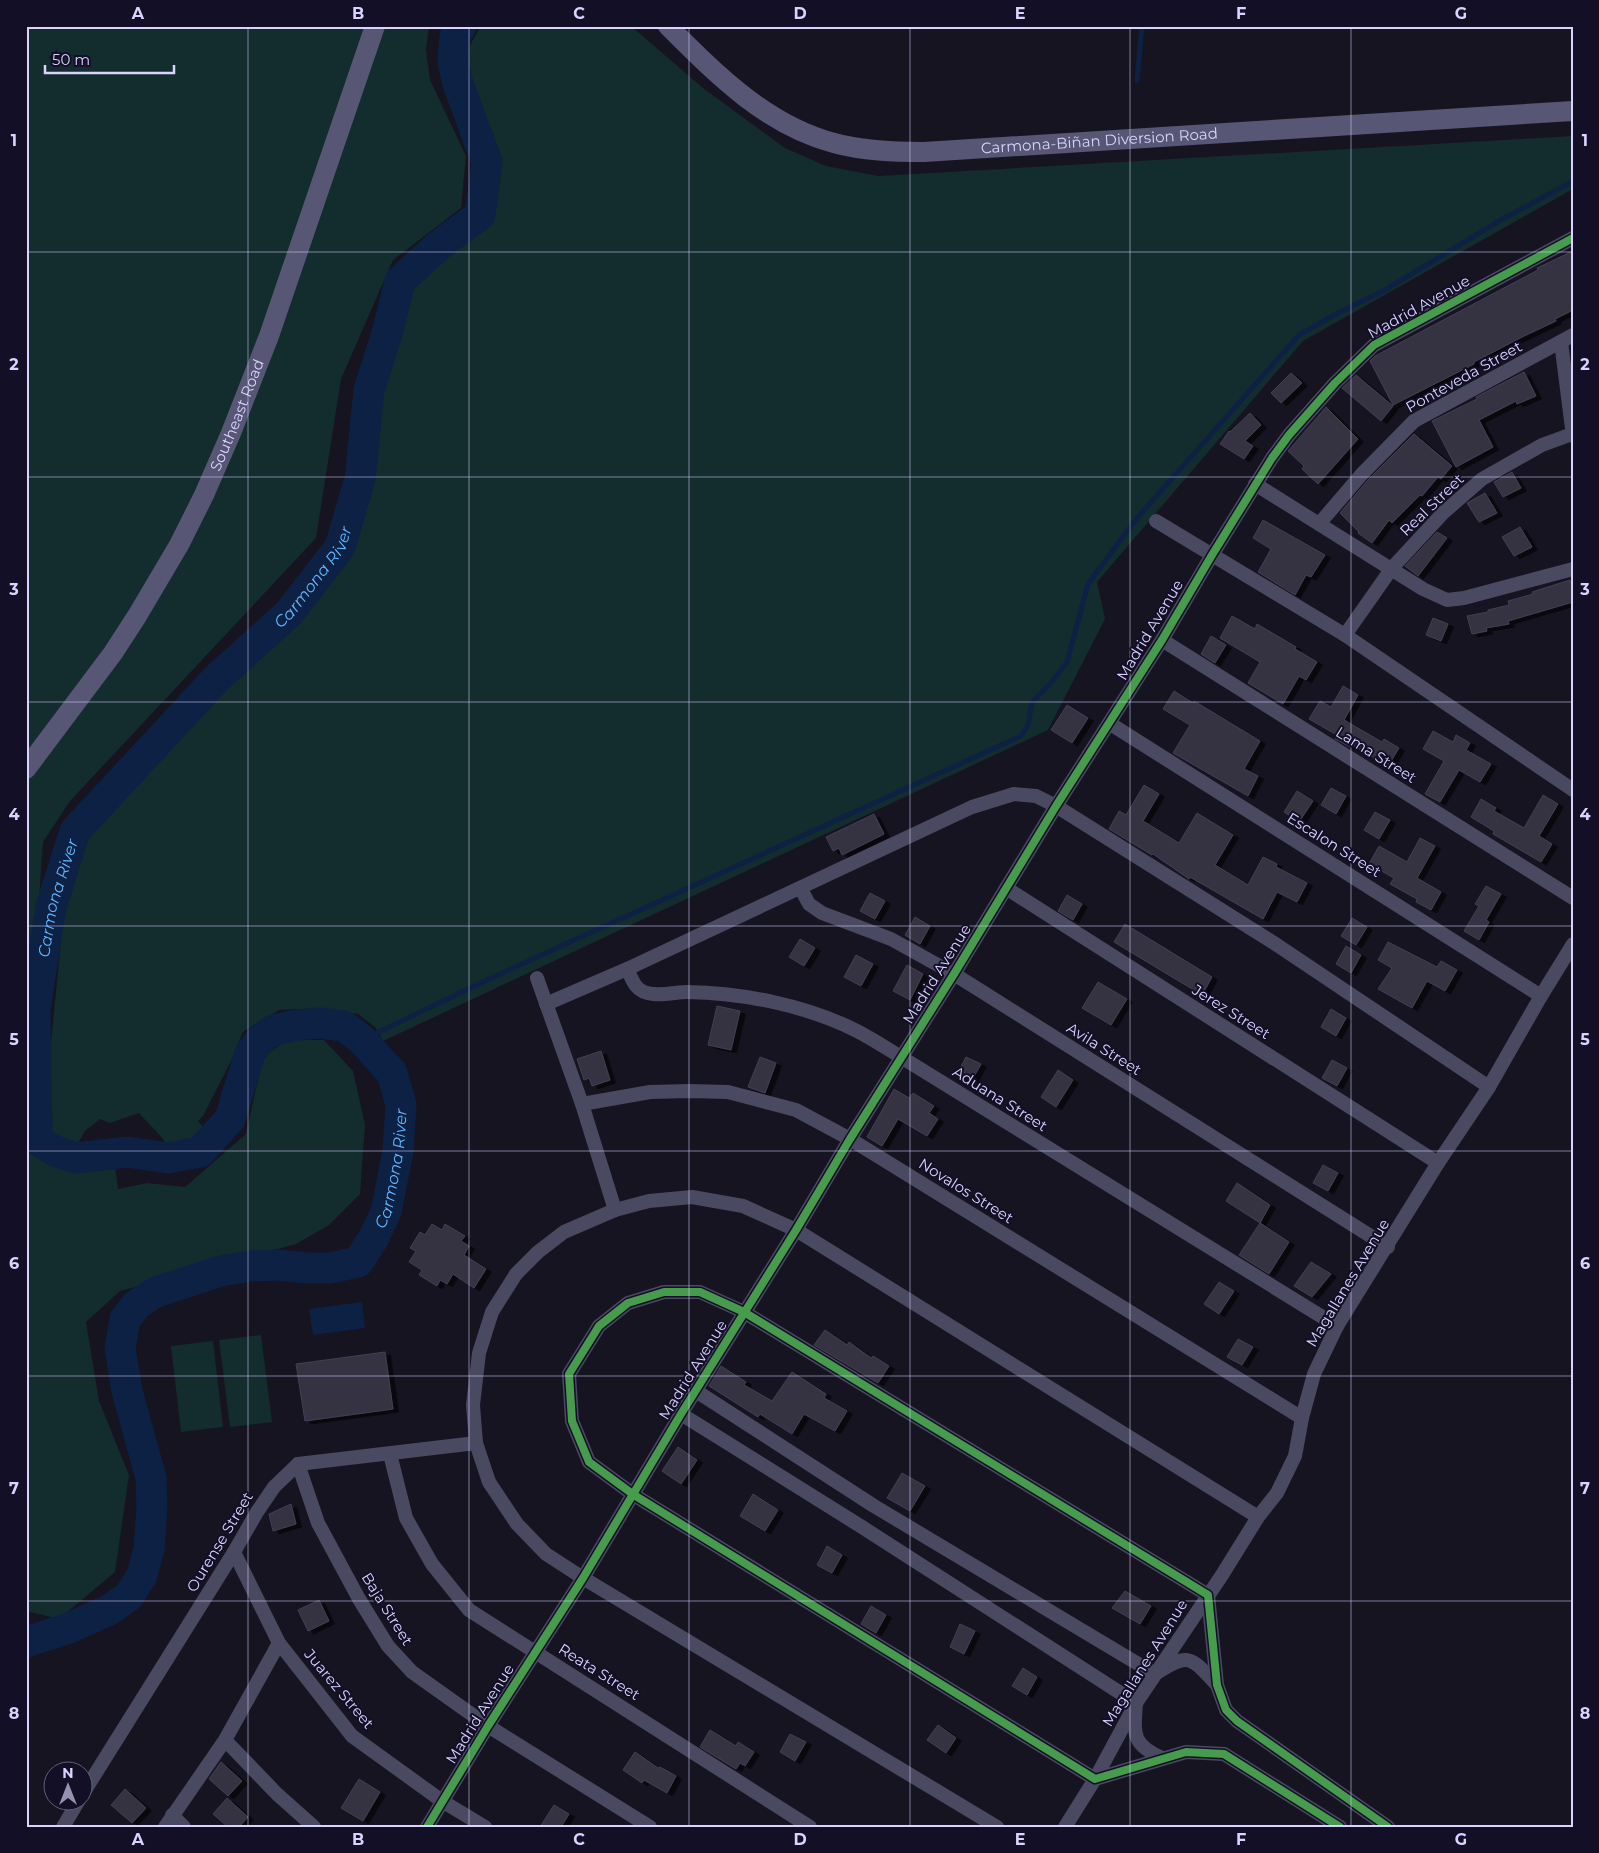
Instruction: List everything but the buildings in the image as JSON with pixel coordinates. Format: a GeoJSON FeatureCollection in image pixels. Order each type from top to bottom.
{"type":"FeatureCollection","features":[{"type":"Feature","properties":{"kind":"main road","name":"Southeast Road"},"geometry":{"type":"LineString","coordinates":[[26,769],[113,653],[179,545],[204,495],[244,402],[269,336],[376,26]]}},
{"type":"Feature","properties":{"kind":"main road","name":"Carmona-Biñan Diversion Road"},"geometry":{"type":"LineString","coordinates":[[668,26],[724,80],[750,102],[776,119],[804,133],[833,143],[877,151],[924,152],[1573,111]]}},
{"type":"Feature","properties":{"kind":"street","name":"Madrid Avenue"},"geometry":{"type":"LineString","coordinates":[[427,1827],[488,1726],[583,1578],[681,1414],[1056,806],[1162,640],[1255,484],[1290,435],[1334,383],[1374,345],[1573,238]]}},
{"type":"Feature","properties":{"kind":"street"},"geometry":{"type":"LineString","coordinates":[[1567,339],[1573,435]]}},
{"type":"Feature","properties":{"kind":"street","name":"Ponteveda Street"},"geometry":{"type":"LineString","coordinates":[[1319,524],[1361,475],[1414,421],[1567,339]]}},
{"type":"Feature","properties":{"kind":"street","name":"Real Street"},"geometry":{"type":"LineString","coordinates":[[1345,635],[1392,568],[1443,513],[1482,479],[1542,445],[1573,435]]}},
{"type":"Feature","properties":{"kind":"street"},"geometry":{"type":"LineString","coordinates":[[1255,484],[1423,589],[1447,600],[1464,598],[1573,569]]}},
{"type":"Feature","properties":{"kind":"street"},"geometry":{"type":"LineString","coordinates":[[1156,521],[1345,635],[1573,790]]}},
{"type":"Feature","properties":{"kind":"street","name":"Lama Street"},"geometry":{"type":"LineString","coordinates":[[1162,640],[1573,898]]}},
{"type":"Feature","properties":{"kind":"street","name":"Escalon Street"},"geometry":{"type":"LineString","coordinates":[[1108,723],[1541,996]]}},
{"type":"Feature","properties":{"kind":"street"},"geometry":{"type":"LineString","coordinates":[[546,1004],[801,889],[927,827],[981,804],[1014,794],[1036,796],[1056,806],[1277,945],[1489,1086]]}},
{"type":"Feature","properties":{"kind":"street","name":"Jerez Street"},"geometry":{"type":"LineString","coordinates":[[1006,888],[1438,1163]]}},
{"type":"Feature","properties":{"kind":"street","name":"Avila Street"},"geometry":{"type":"LineString","coordinates":[[801,889],[809,904],[822,913],[891,939],[954,974],[1388,1247]]}},
{"type":"Feature","properties":{"kind":"street","name":"Magallanes Avenue"},"geometry":{"type":"LineString","coordinates":[[1065,1827],[1095,1780],[1136,1703],[1258,1517],[1277,1493],[1295,1456],[1302,1418],[1314,1374],[1337,1326],[1388,1247],[1438,1163],[1489,1086],[1573,944]]}},
{"type":"Feature","properties":{"kind":"street","name":"Aduana Street"},"geometry":{"type":"LineString","coordinates":[[627,969],[636,986],[643,992],[655,994],[687,992],[744,996],[802,1010],[854,1030],[901,1057],[1337,1326]]}},
{"type":"Feature","properties":{"kind":"street"},"geometry":{"type":"LineString","coordinates":[[537,978],[582,1104],[615,1210]]}},
{"type":"Feature","properties":{"kind":"street","name":"Novalos Street"},"geometry":{"type":"LineString","coordinates":[[582,1104],[650,1092],[689,1090],[728,1092],[796,1110],[850,1139],[1302,1418]]}},
{"type":"Feature","properties":{"kind":"street"},"geometry":{"type":"LineString","coordinates":[[997,1827],[583,1578],[546,1554],[517,1524],[489,1482],[476,1443],[473,1405],[479,1353],[492,1312],[516,1274],[538,1252],[564,1232],[615,1210],[649,1200],[692,1197],[743,1206],[796,1230],[1258,1517]]}},
{"type":"Feature","properties":{"kind":"street"},"geometry":{"type":"LineString","coordinates":[[1340,1827],[1224,1754],[1186,1752],[1095,1780],[634,1495],[590,1462],[572,1422],[570,1374],[599,1326],[628,1303],[664,1292],[700,1292],[744,1312],[1208,1595],[1217,1685],[1226,1710],[1237,1721],[1388,1827]]}},
{"type":"Feature","properties":{"kind":"street"},"geometry":{"type":"LineString","coordinates":[[696,1391],[874,1506],[1155,1674],[1175,1661],[1184,1659],[1199,1665],[1217,1685]]}},
{"type":"Feature","properties":{"kind":"street"},"geometry":{"type":"LineString","coordinates":[[681,1414],[862,1527],[1136,1703],[1134,1728],[1137,1740],[1146,1751],[1162,1758]]}},
{"type":"Feature","properties":{"kind":"street"},"geometry":{"type":"LineString","coordinates":[[298,1464],[476,1443]]}},
{"type":"Feature","properties":{"kind":"street","name":"Reata Street"},"geometry":{"type":"LineString","coordinates":[[390,1454],[406,1518],[432,1564],[469,1610],[810,1827]]}},
{"type":"Feature","properties":{"kind":"street","name":"Ourense Street"},"geometry":{"type":"LineString","coordinates":[[92,1779],[257,1512],[274,1487],[298,1464]]}},
{"type":"Feature","properties":{"kind":"street","name":"Baja Street"},"geometry":{"type":"LineString","coordinates":[[298,1464],[318,1523],[359,1599],[388,1646],[412,1672],[488,1726],[650,1827]]}},
{"type":"Feature","properties":{"kind":"street"},"geometry":{"type":"LineString","coordinates":[[862,1527],[874,1506]]}},
{"type":"Feature","properties":{"kind":"street","name":"Juarez Street"},"geometry":{"type":"LineString","coordinates":[[234,1552],[279,1643],[352,1736],[442,1801],[485,1827]]}},
{"type":"Feature","properties":{"kind":"street"},"geometry":{"type":"LineString","coordinates":[[184,1827],[168,1821],[225,1740],[279,1643]]}},
{"type":"Feature","properties":{"kind":"street"},"geometry":{"type":"LineString","coordinates":[[225,1740],[277,1794],[314,1827]]}},
{"type":"Feature","properties":{"kind":"street"},"geometry":{"type":"LineString","coordinates":[[62,1827],[73,1810]]}},
{"type":"Feature","properties":{"kind":"green space"},"geometry":{"type":"Polygon","coordinates":[[[26,26],[429,26],[426,50],[430,80],[466,156],[461,208],[393,260],[341,379],[316,538],[70,801],[43,842],[29,1039],[27,1144],[69,1165],[82,1169],[100,1165],[115,1166],[118,1189],[147,1183],[185,1187],[246,1134],[263,1057],[287,1040],[324,1040],[353,1071],[365,1125],[360,1194],[329,1225],[296,1244],[120,1291],[86,1322],[99,1401],[129,1475],[115,1572],[59,1619],[26,1611],[26,26]]]}},
{"type":"Feature","properties":{"kind":"green space"},"geometry":{"type":"Polygon","coordinates":[[[481,26],[631,26],[703,88],[785,148],[826,166],[878,176],[1573,136],[1573,189],[1303,341],[1097,582],[1105,619],[1048,730],[383,1041],[376,1028],[358,1014],[318,1008],[279,1010],[243,1032],[231,1061],[203,1116],[198,1121],[205,1130],[197,1137],[167,1145],[139,1113],[110,1123],[100,1119],[85,1131],[74,1150],[42,1135],[66,889],[93,829],[208,706],[289,632],[343,564],[367,488],[377,404],[409,286],[488,219],[500,164],[494,136],[472,88],[466,52],[481,26]]]}},
{"type":"Feature","properties":{"kind":"green space"},"geometry":{"type":"Polygon","coordinates":[[[261,1335],[272,1422],[230,1427],[219,1340],[261,1335]]]}},
{"type":"Feature","properties":{"kind":"green space"},"geometry":{"type":"Polygon","coordinates":[[[213,1341],[223,1427],[181,1432],[171,1346],[213,1341]]]}},
{"type":"Feature","properties":{"kind":"water"},"geometry":{"type":"Polygon","coordinates":[[[362,1302],[365,1328],[313,1335],[309,1309],[362,1302]]]}},
{"type":"Feature","properties":{"kind":"waterway","name":"Carmona River"},"geometry":{"type":"LineString","coordinates":[[26,1642],[69,1628],[109,1610],[129,1596],[142,1575],[149,1549],[152,1509],[151,1478],[127,1391],[120,1348],[125,1319],[137,1304],[156,1292],[221,1271],[251,1266],[278,1265],[330,1268],[358,1262],[373,1239],[386,1212],[398,1151],[401,1105],[392,1073],[362,1040],[344,1026],[320,1023],[297,1025],[274,1030],[261,1039],[250,1053],[230,1119],[200,1152],[168,1158],[127,1152],[77,1158],[55,1151],[37,1140],[35,1008],[51,907],[75,831],[217,678],[289,613],[340,547],[360,479],[369,390],[388,330],[400,281],[438,246],[480,215],[487,162],[458,84],[453,62],[455,36],[461,26]]}},
{"type":"Feature","properties":{"kind":"waterway"},"geometry":{"type":"LineString","coordinates":[[1137,80],[1142,26]]}},
{"type":"Feature","properties":{"kind":"waterway"},"geometry":{"type":"LineString","coordinates":[[362,1040],[489,979],[1021,736],[1028,725],[1032,702],[1050,684],[1067,662],[1088,584],[1137,518],[1299,335],[1385,290],[1501,220],[1573,181]]}},
{"type":"Feature","properties":{"kind":"cycle path"},"geometry":{"type":"LineString","coordinates":[[427,1827],[488,1726],[583,1578],[681,1414],[1056,806],[1162,640],[1272,458],[1289,435],[1335,383],[1374,345],[1573,238]]}},
{"type":"Feature","properties":{"kind":"cycle path"},"geometry":{"type":"LineString","coordinates":[[1340,1827],[1224,1754],[1186,1752],[1095,1779],[634,1495],[589,1462],[572,1421],[569,1374],[599,1326],[628,1303],[664,1292],[700,1292],[744,1312],[1208,1595],[1217,1685],[1226,1710],[1237,1721],[1388,1827]]}}]}
